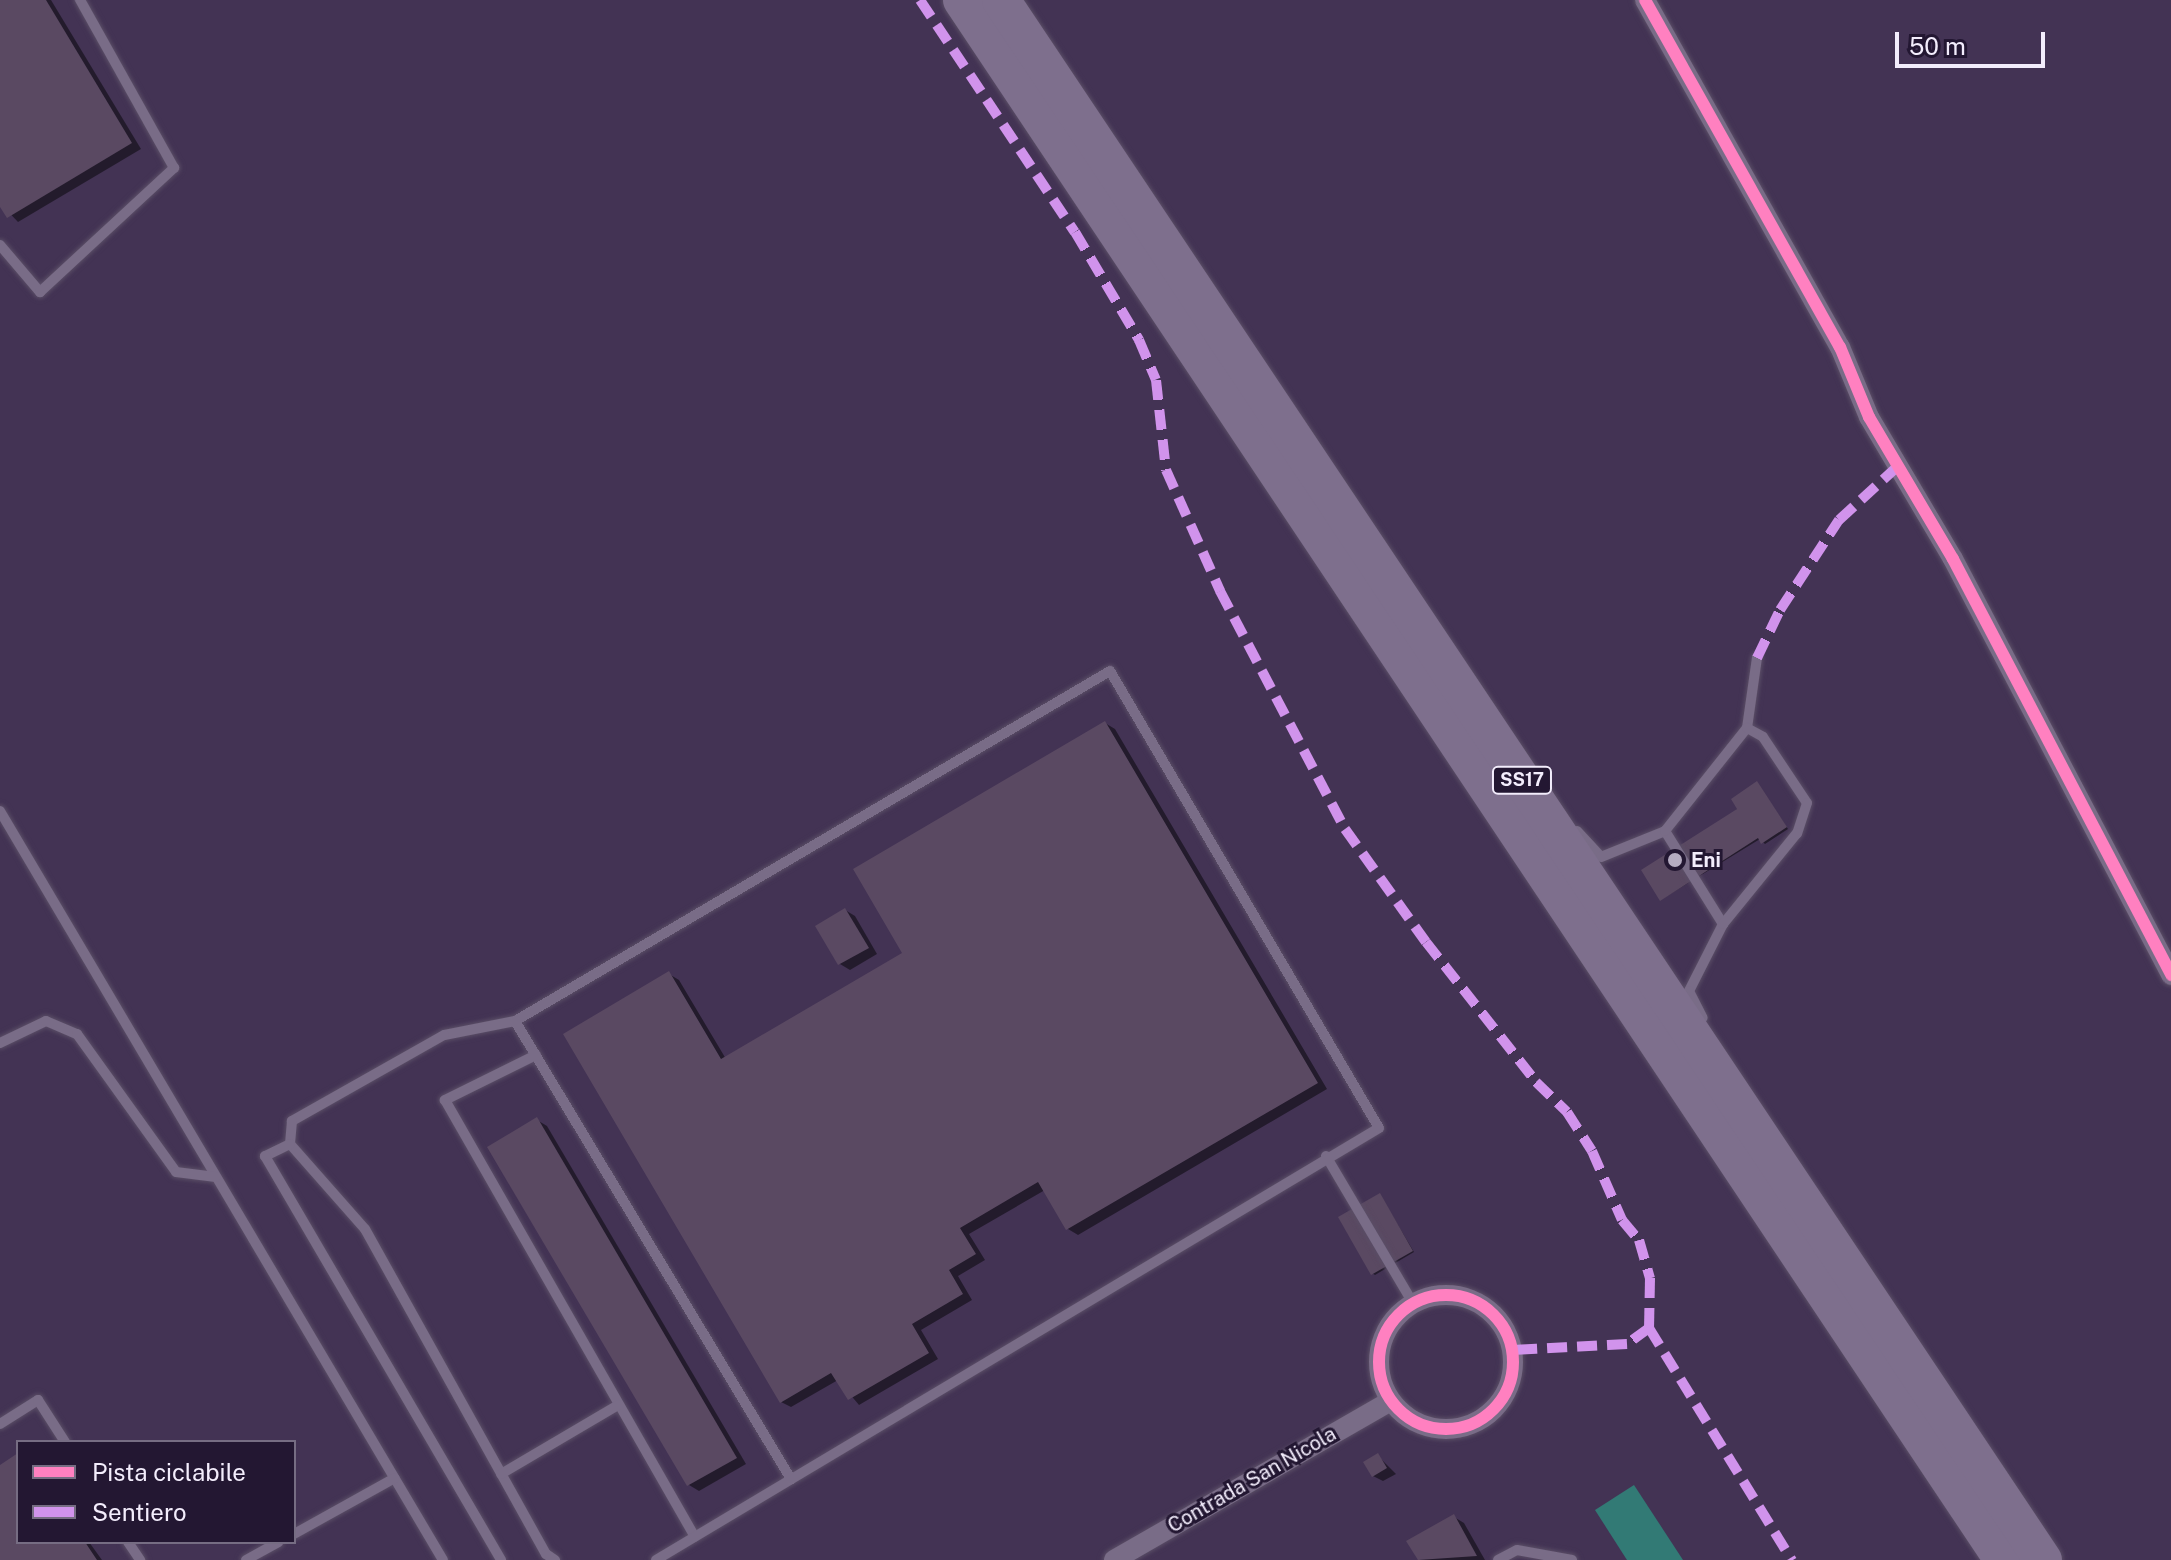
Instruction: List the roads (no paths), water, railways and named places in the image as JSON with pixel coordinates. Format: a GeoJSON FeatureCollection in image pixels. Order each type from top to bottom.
{"type":"FeatureCollection","features":[{"type":"Feature","properties":{"kind":"highway","name":"SS17"},"geometry":{"type":"LineString","coordinates":[[962,0],[2003,1560]]}},
{"type":"Feature","properties":{"kind":"highway","name":"SS17"},"geometry":{"type":"LineString","coordinates":[[1001,0],[2043,1560]]}},
{"type":"Feature","properties":{"kind":"street"},"geometry":{"type":"LineString","coordinates":[[1645,0],[1840,347],[1869,417],[1953,559],[2169,967]]}},
{"type":"Feature","properties":{"kind":"street"},"geometry":{"type":"LineString","coordinates":[[1460,1296],[1488,1310],[1508,1335],[1513,1370],[1497,1407],[1462,1427],[1422,1425],[1390,1401],[1379,1371],[1380,1347],[1389,1325],[1413,1303],[1460,1296]]}},
{"type":"Feature","properties":{"kind":"street","name":"Contrada San Nicola"},"geometry":{"type":"LineString","coordinates":[[1114,1560],[1390,1401]]}},
{"type":"Feature","properties":{"kind":"lane"},"geometry":{"type":"LineString","coordinates":[[0,245],[40,292],[174,168],[80,0]]}},
{"type":"Feature","properties":{"kind":"lane"},"geometry":{"type":"LineString","coordinates":[[1570,824],[1601,857],[1665,831],[1747,728],[1757,658]]}},
{"type":"Feature","properties":{"kind":"lane"},"geometry":{"type":"LineString","coordinates":[[555,1560],[546,1554],[365,1229],[290,1144],[292,1121],[444,1035],[515,1021],[1110,671],[1379,1128],[1326,1156],[656,1560]]}},
{"type":"Feature","properties":{"kind":"lane"},"geometry":{"type":"LineString","coordinates":[[1710,1032],[1689,991],[1723,924],[1797,833],[1807,803],[1763,737],[1747,728]]}},
{"type":"Feature","properties":{"kind":"lane"},"geometry":{"type":"LineString","coordinates":[[1507,757],[1559,813]]}},
{"type":"Feature","properties":{"kind":"lane"},"geometry":{"type":"LineString","coordinates":[[0,811],[443,1560]]}},
{"type":"Feature","properties":{"kind":"lane"},"geometry":{"type":"LineString","coordinates":[[1665,831],[1723,924]]}},
{"type":"Feature","properties":{"kind":"lane"},"geometry":{"type":"LineString","coordinates":[[0,1043],[46,1021],[77,1034],[176,1172],[216,1177]]}},
{"type":"Feature","properties":{"kind":"lane"},"geometry":{"type":"LineString","coordinates":[[515,1021],[791,1479]]}},
{"type":"Feature","properties":{"kind":"lane"},"geometry":{"type":"LineString","coordinates":[[1717,1046],[1773,1155]]}},
{"type":"Feature","properties":{"kind":"lane"},"geometry":{"type":"LineString","coordinates":[[536,1055],[445,1100],[695,1537]]}},
{"type":"Feature","properties":{"kind":"lane"},"geometry":{"type":"LineString","coordinates":[[290,1144],[265,1156],[501,1560]]}},
{"type":"Feature","properties":{"kind":"lane"},"geometry":{"type":"LineString","coordinates":[[1326,1156],[1413,1303]]}},
{"type":"Feature","properties":{"kind":"lane"},"geometry":{"type":"LineString","coordinates":[[0,1424],[38,1400],[64,1440]]}},
{"type":"Feature","properties":{"kind":"lane"},"geometry":{"type":"LineString","coordinates":[[501,1474],[618,1405]]}},
{"type":"Feature","properties":{"kind":"lane"},"geometry":{"type":"LineString","coordinates":[[296,1533],[395,1478]]}},
{"type":"Feature","properties":{"kind":"lane"},"geometry":{"type":"LineString","coordinates":[[246,1560],[274,1544]]}},
{"type":"Feature","properties":{"kind":"lane"},"geometry":{"type":"LineString","coordinates":[[1498,1560],[1517,1550],[1572,1560]]}},
{"type":"Feature","properties":{"kind":"place","name":"Eni"},"geometry":{"type":"Point","coordinates":[1675,860]}}]}
